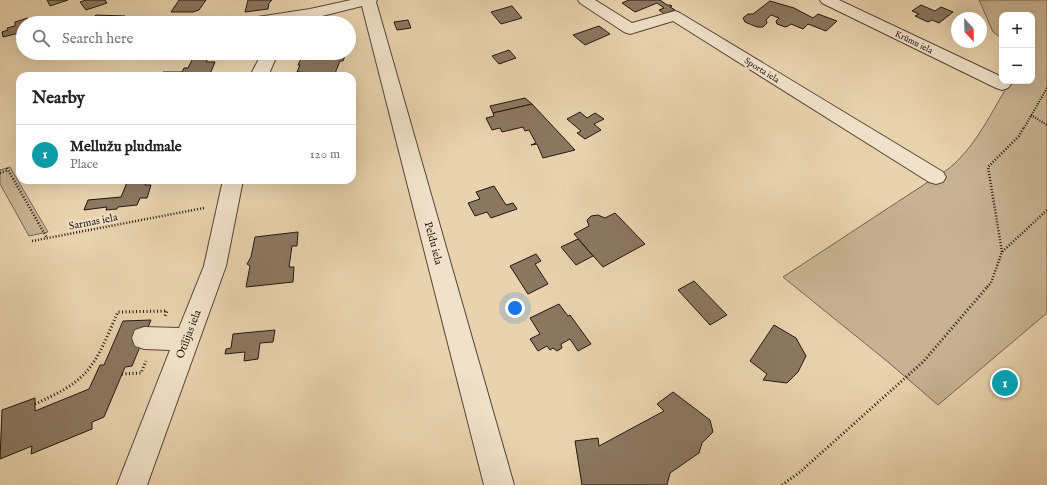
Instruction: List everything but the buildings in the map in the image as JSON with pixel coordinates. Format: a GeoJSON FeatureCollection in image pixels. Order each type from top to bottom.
{"type":"FeatureCollection","features":[{"type":"Feature","properties":{"kind":"street"},"geometry":{"type":"LineString","coordinates":[[289,16],[292,0]]}},
{"type":"Feature","properties":{"kind":"street"},"geometry":{"type":"LineString","coordinates":[[304,16],[369,0]]}},
{"type":"Feature","properties":{"kind":"street","name":"Peldu iela"},"geometry":{"type":"LineString","coordinates":[[369,0],[499,485]]}},
{"type":"Feature","properties":{"kind":"street","name":"Sporta iela"},"geometry":{"type":"LineString","coordinates":[[584,0],[630,29],[675,16],[936,177]]}},
{"type":"Feature","properties":{"kind":"street","name":"Krūmu iela"},"geometry":{"type":"LineString","coordinates":[[826,0],[999,83]]}},
{"type":"Feature","properties":{"kind":"street"},"geometry":{"type":"LineString","coordinates":[[261,72],[267,60]]}},
{"type":"Feature","properties":{"kind":"street","name":"Otīlijas iela"},"geometry":{"type":"LineString","coordinates":[[132,485],[214,266],[232,184]]}},
{"type":"Feature","properties":{"kind":"street"},"geometry":{"type":"LineString","coordinates":[[150,338],[186,340]]}},
{"type":"Feature","properties":{"kind":"path"},"geometry":{"type":"LineString","coordinates":[[1002,252],[988,167],[1018,136],[1047,88]]}},
{"type":"Feature","properties":{"kind":"path"},"geometry":{"type":"LineString","coordinates":[[1031,115],[1047,125]]}},
{"type":"Feature","properties":{"kind":"path"},"geometry":{"type":"LineString","coordinates":[[0,173],[8,169],[16,183]]}},
{"type":"Feature","properties":{"kind":"path"},"geometry":{"type":"LineString","coordinates":[[16,184],[47,238]]}},
{"type":"Feature","properties":{"kind":"path","name":"Sarmas iela"},"geometry":{"type":"LineString","coordinates":[[32,241],[228,204]]}},
{"type":"Feature","properties":{"kind":"path"},"geometry":{"type":"LineString","coordinates":[[782,485],[800,472],[923,362],[991,283],[1002,252],[1047,210]]}},
{"type":"Feature","properties":{"kind":"path"},"geometry":{"type":"LineString","coordinates":[[35,404],[62,391],[81,377],[94,360],[118,312],[167,311],[150,338],[141,373],[122,374]]}},
{"type":"Feature","properties":{"kind":"shaded area"},"geometry":{"type":"Polygon","coordinates":[[[979,0],[1047,0],[1047,313],[938,405],[888,362],[783,277],[944,172],[955,163],[965,153],[982,129],[1005,90],[1002,84],[1035,84],[1035,12],[999,12],[999,36],[993,32],[987,18],[987,12],[984,12],[979,0]]]}},
{"type":"Feature","properties":{"kind":"shaded area"},"geometry":{"type":"Polygon","coordinates":[[[10,167],[16,177],[16,184],[20,184],[48,232],[29,236],[0,184],[0,170],[10,167]]]}},
{"type":"Feature","properties":{"kind":"place","name":"Mellužu pludmale"},"geometry":{"type":"Point","coordinates":[1005,383]}}]}
